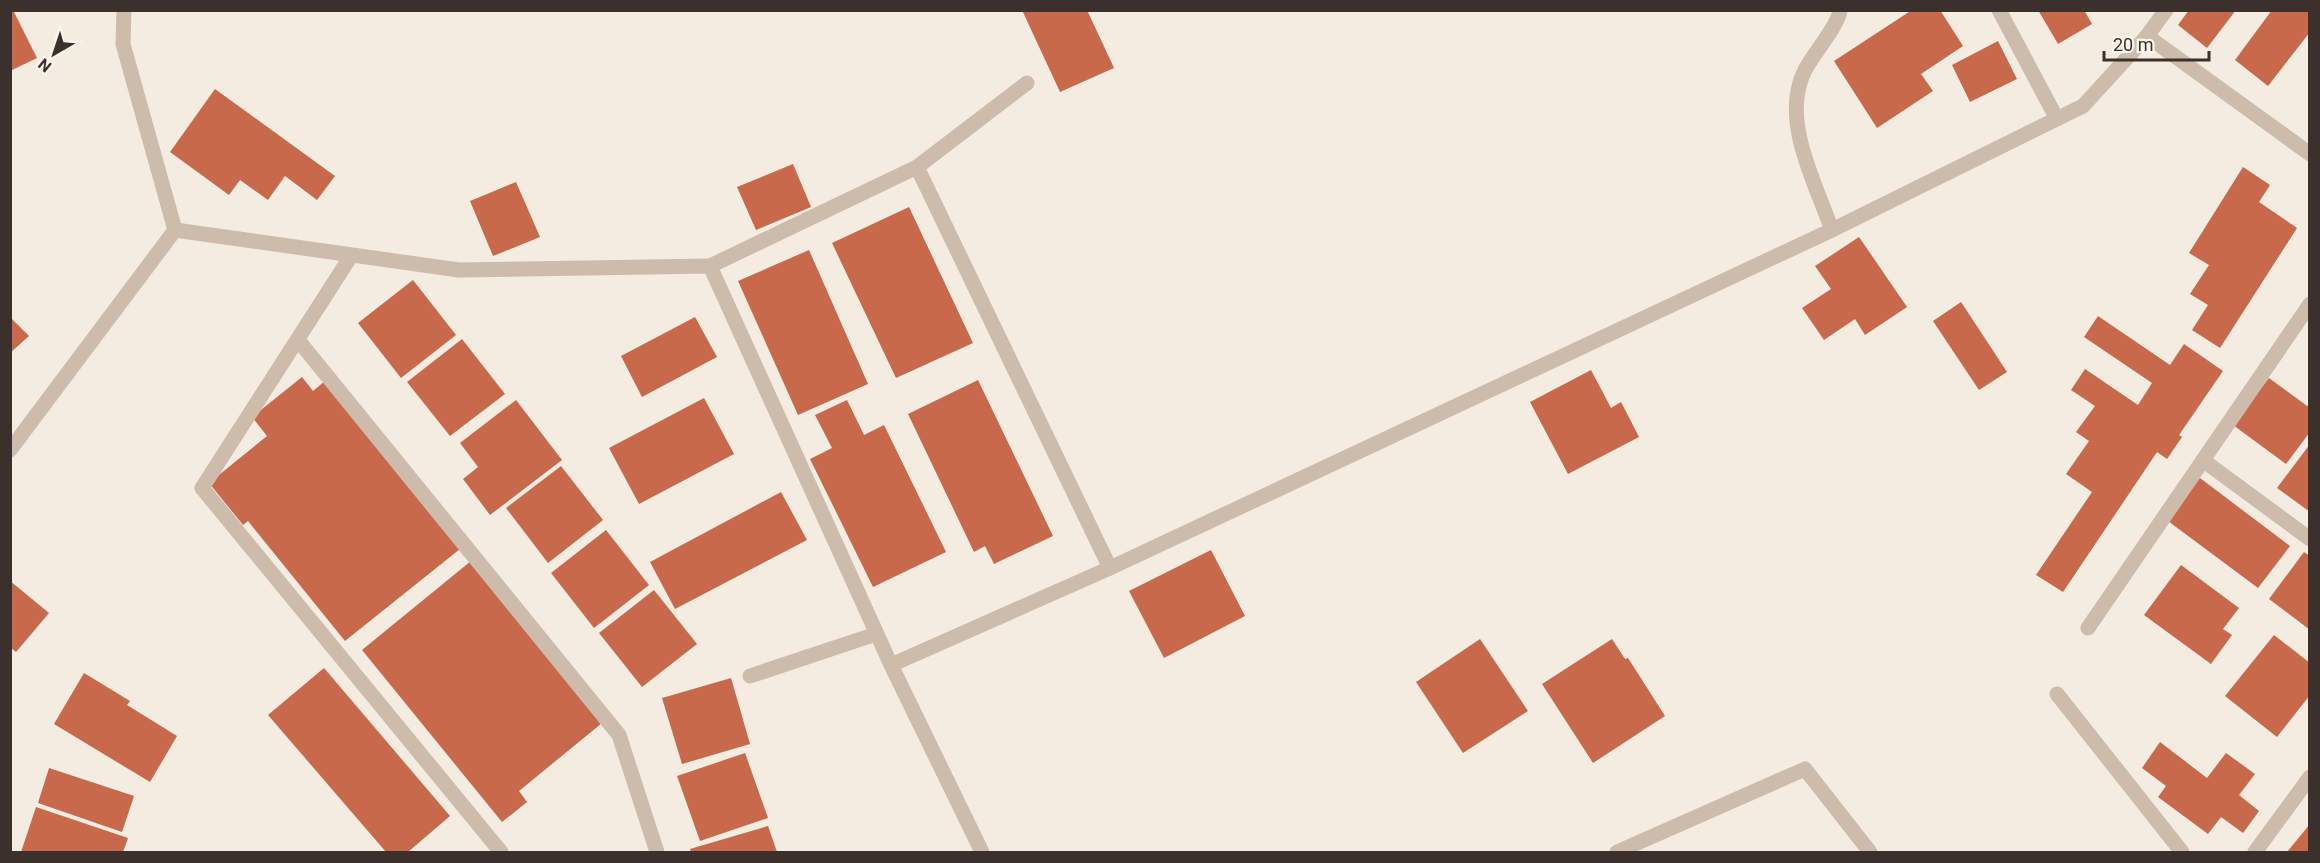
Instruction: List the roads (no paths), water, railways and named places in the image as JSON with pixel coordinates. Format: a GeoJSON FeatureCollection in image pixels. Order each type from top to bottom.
{"type":"FeatureCollection","features":[{"type":"Feature","properties":{"kind":"street"},"geometry":{"type":"LineString","coordinates":[[124,10],[123,44],[176,230]]}},
{"type":"Feature","properties":{"kind":"street"},"geometry":{"type":"LineString","coordinates":[[1832,230],[1800,138],[1796,105],[1797,88],[1804,72],[1840,10]]}},
{"type":"Feature","properties":{"kind":"street"},"geometry":{"type":"LineString","coordinates":[[1998,10],[2057,119]]}},
{"type":"Feature","properties":{"kind":"street"},"geometry":{"type":"LineString","coordinates":[[2147,36],[2155,10]]}},
{"type":"Feature","properties":{"kind":"street"},"geometry":{"type":"LineString","coordinates":[[891,665],[1110,568],[1832,230],[2084,106],[2147,36],[2166,10]]}},
{"type":"Feature","properties":{"kind":"street"},"geometry":{"type":"LineString","coordinates":[[2147,36],[2310,154]]}},
{"type":"Feature","properties":{"kind":"street"},"geometry":{"type":"LineString","coordinates":[[176,230],[459,270],[710,266],[917,167],[1028,83]]}},
{"type":"Feature","properties":{"kind":"street"},"geometry":{"type":"LineString","coordinates":[[917,167],[1110,568]]}},
{"type":"Feature","properties":{"kind":"street"},"geometry":{"type":"LineString","coordinates":[[10,450],[176,230]]}},
{"type":"Feature","properties":{"kind":"street"},"geometry":{"type":"LineString","coordinates":[[351,256],[202,488],[501,852]]}},
{"type":"Feature","properties":{"kind":"street"},"geometry":{"type":"LineString","coordinates":[[710,266],[876,634],[982,852]]}},
{"type":"Feature","properties":{"kind":"street"},"geometry":{"type":"LineString","coordinates":[[2088,628],[2310,304]]}},
{"type":"Feature","properties":{"kind":"street"},"geometry":{"type":"LineString","coordinates":[[298,340],[619,735],[657,852]]}},
{"type":"Feature","properties":{"kind":"street"},"geometry":{"type":"LineString","coordinates":[[2204,461],[2310,539]]}},
{"type":"Feature","properties":{"kind":"street"},"geometry":{"type":"LineString","coordinates":[[750,676],[876,634]]}},
{"type":"Feature","properties":{"kind":"street"},"geometry":{"type":"LineString","coordinates":[[2057,694],[2182,852]]}},
{"type":"Feature","properties":{"kind":"street"},"geometry":{"type":"LineString","coordinates":[[1617,852],[1804,769],[1870,852]]}},
{"type":"Feature","properties":{"kind":"street"},"geometry":{"type":"LineString","coordinates":[[2255,852],[2310,777]]}}]}
